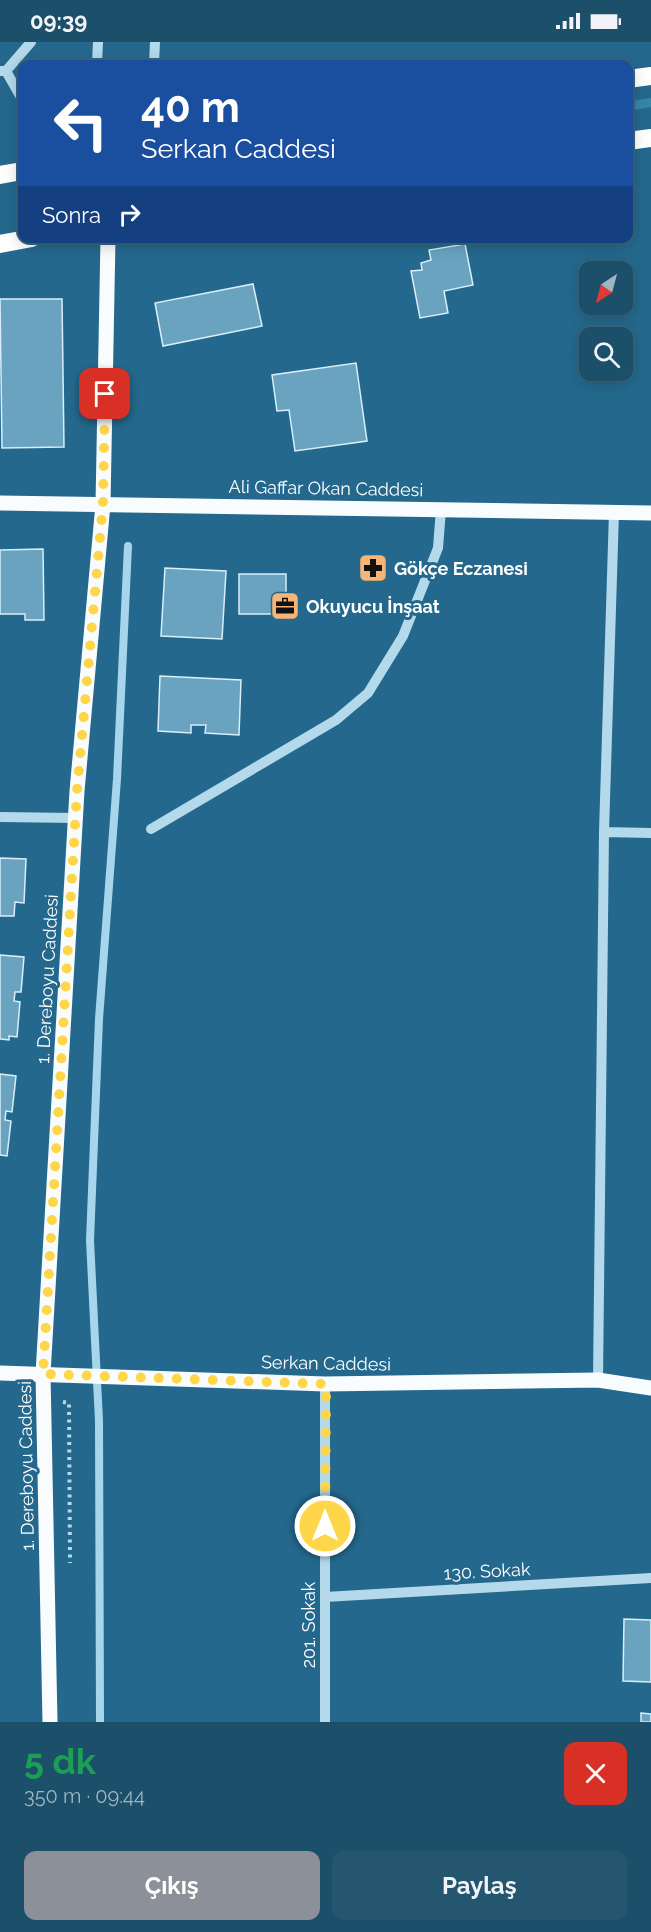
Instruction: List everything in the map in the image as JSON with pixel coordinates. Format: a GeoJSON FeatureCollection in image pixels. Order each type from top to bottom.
{"type":"FeatureCollection","features":[{"type":"Feature","properties":{"kind":"highway"},"geometry":{"type":"LineString","coordinates":[[633,78],[651,76]]}},
{"type":"Feature","properties":{"kind":"highway"},"geometry":{"type":"LineString","coordinates":[[633,140],[651,138]]}},
{"type":"Feature","properties":{"kind":"highway"},"geometry":{"type":"LineString","coordinates":[[0,175],[18,172]]}},
{"type":"Feature","properties":{"kind":"highway"},"geometry":{"type":"LineString","coordinates":[[0,244],[18,241]]}},
{"type":"Feature","properties":{"kind":"main road","name":"1. Dereboyu Caddesi"},"geometry":{"type":"LineString","coordinates":[[50,1722],[43,1374],[76,818],[103,504],[108,243]]}},
{"type":"Feature","properties":{"kind":"main road","name":"Ali Gaffar Okan Caddesi"},"geometry":{"type":"LineString","coordinates":[[0,503],[651,513]]}},
{"type":"Feature","properties":{"kind":"main road","name":"Serkan Caddesi"},"geometry":{"type":"LineString","coordinates":[[0,1373],[326,1384],[598,1380],[651,1388]]}},
{"type":"Feature","properties":{"kind":"street"},"geometry":{"type":"LineString","coordinates":[[18,93],[3,71],[31,42]]}},
{"type":"Feature","properties":{"kind":"street"},"geometry":{"type":"LineString","coordinates":[[98,42],[98,60]]}},
{"type":"Feature","properties":{"kind":"street"},"geometry":{"type":"LineString","coordinates":[[154,60],[155,42]]}},
{"type":"Feature","properties":{"kind":"street"},"geometry":{"type":"LineString","coordinates":[[151,829],[336,720],[368,693],[403,636],[438,548],[441,509]]}},
{"type":"Feature","properties":{"kind":"street"},"geometry":{"type":"LineString","coordinates":[[598,1380],[604,832],[614,512]]}},
{"type":"Feature","properties":{"kind":"street"},"geometry":{"type":"LineString","coordinates":[[0,817],[76,818]]}},
{"type":"Feature","properties":{"kind":"street"},"geometry":{"type":"LineString","coordinates":[[604,832],[651,833]]}},
{"type":"Feature","properties":{"kind":"street","name":"201. Sokak"},"geometry":{"type":"LineString","coordinates":[[325,1722],[326,1384]]}},
{"type":"Feature","properties":{"kind":"street","name":"130. Sokak"},"geometry":{"type":"LineString","coordinates":[[325,1597],[651,1578]]}},
{"type":"Feature","properties":{"kind":"path"},"geometry":{"type":"LineString","coordinates":[[69,1403],[70,1572]]}},
{"type":"Feature","properties":{"kind":"shaded area"},"geometry":{"type":"Polygon","coordinates":[[[651,98],[651,107],[633,110],[633,100],[651,98]]]}},
{"type":"Feature","properties":{"kind":"building"},"geometry":{"type":"Polygon","coordinates":[[[465,244],[473,285],[444,291],[448,313],[420,318],[411,271],[422,270],[421,263],[431,260],[429,250],[465,244]]]}},
{"type":"Feature","properties":{"kind":"building"},"geometry":{"type":"Polygon","coordinates":[[[253,284],[262,326],[163,346],[155,303],[253,284]]]}},
{"type":"Feature","properties":{"kind":"building"},"geometry":{"type":"Polygon","coordinates":[[[0,299],[62,299],[64,447],[2,448],[0,299]]]}},
{"type":"Feature","properties":{"kind":"building"},"geometry":{"type":"Polygon","coordinates":[[[356,363],[367,441],[295,451],[289,410],[277,411],[272,375],[356,363]]]}},
{"type":"Feature","properties":{"kind":"building"},"geometry":{"type":"Polygon","coordinates":[[[43,549],[44,620],[25,620],[25,614],[0,614],[0,550],[43,549]]]}},
{"type":"Feature","properties":{"kind":"building"},"geometry":{"type":"Polygon","coordinates":[[[165,568],[226,571],[222,639],[161,636],[165,568]]]}},
{"type":"Feature","properties":{"kind":"building"},"geometry":{"type":"Polygon","coordinates":[[[239,574],[286,574],[286,614],[239,614],[239,574]]]}},
{"type":"Feature","properties":{"kind":"building"},"geometry":{"type":"Polygon","coordinates":[[[160,676],[241,680],[239,735],[205,733],[206,725],[191,725],[191,733],[158,731],[160,676]]]}},
{"type":"Feature","properties":{"kind":"building"},"geometry":{"type":"Polygon","coordinates":[[[0,858],[26,859],[24,903],[15,902],[14,916],[0,916],[0,858]]]}},
{"type":"Feature","properties":{"kind":"building"},"geometry":{"type":"Polygon","coordinates":[[[0,955],[24,957],[21,992],[15,992],[14,1001],[20,1002],[17,1037],[9,1036],[9,1040],[0,1039],[0,955]]]}},
{"type":"Feature","properties":{"kind":"building"},"geometry":{"type":"Polygon","coordinates":[[[0,1074],[16,1076],[12,1112],[6,1111],[5,1120],[11,1121],[7,1156],[0,1155],[0,1074]]]}},
{"type":"Feature","properties":{"kind":"building"},"geometry":{"type":"Polygon","coordinates":[[[624,1619],[651,1620],[651,1682],[623,1681],[624,1619]]]}},
{"type":"Feature","properties":{"kind":"building"},"geometry":{"type":"Polygon","coordinates":[[[641,1713],[651,1714],[651,1722],[641,1722],[641,1713]]]}},
{"type":"Feature","properties":{"kind":"waterway"},"geometry":{"type":"LineString","coordinates":[[100,1722],[99,1421],[90,1240],[99,1019],[117,779],[128,546]]}},
{"type":"Feature","properties":{"kind":"place","name":"Gökçe Eczanesi"},"geometry":{"type":"Point","coordinates":[373,568]}},
{"type":"Feature","properties":{"kind":"place","name":"Okuyucu İnşaat"},"geometry":{"type":"Point","coordinates":[285,606]}},
{"type":"Feature","properties":{"kind":"route"},"geometry":{"type":"LineString","coordinates":[[105,394],[103,504],[77,791],[43,1374],[326,1384],[325,1526]]}}]}
